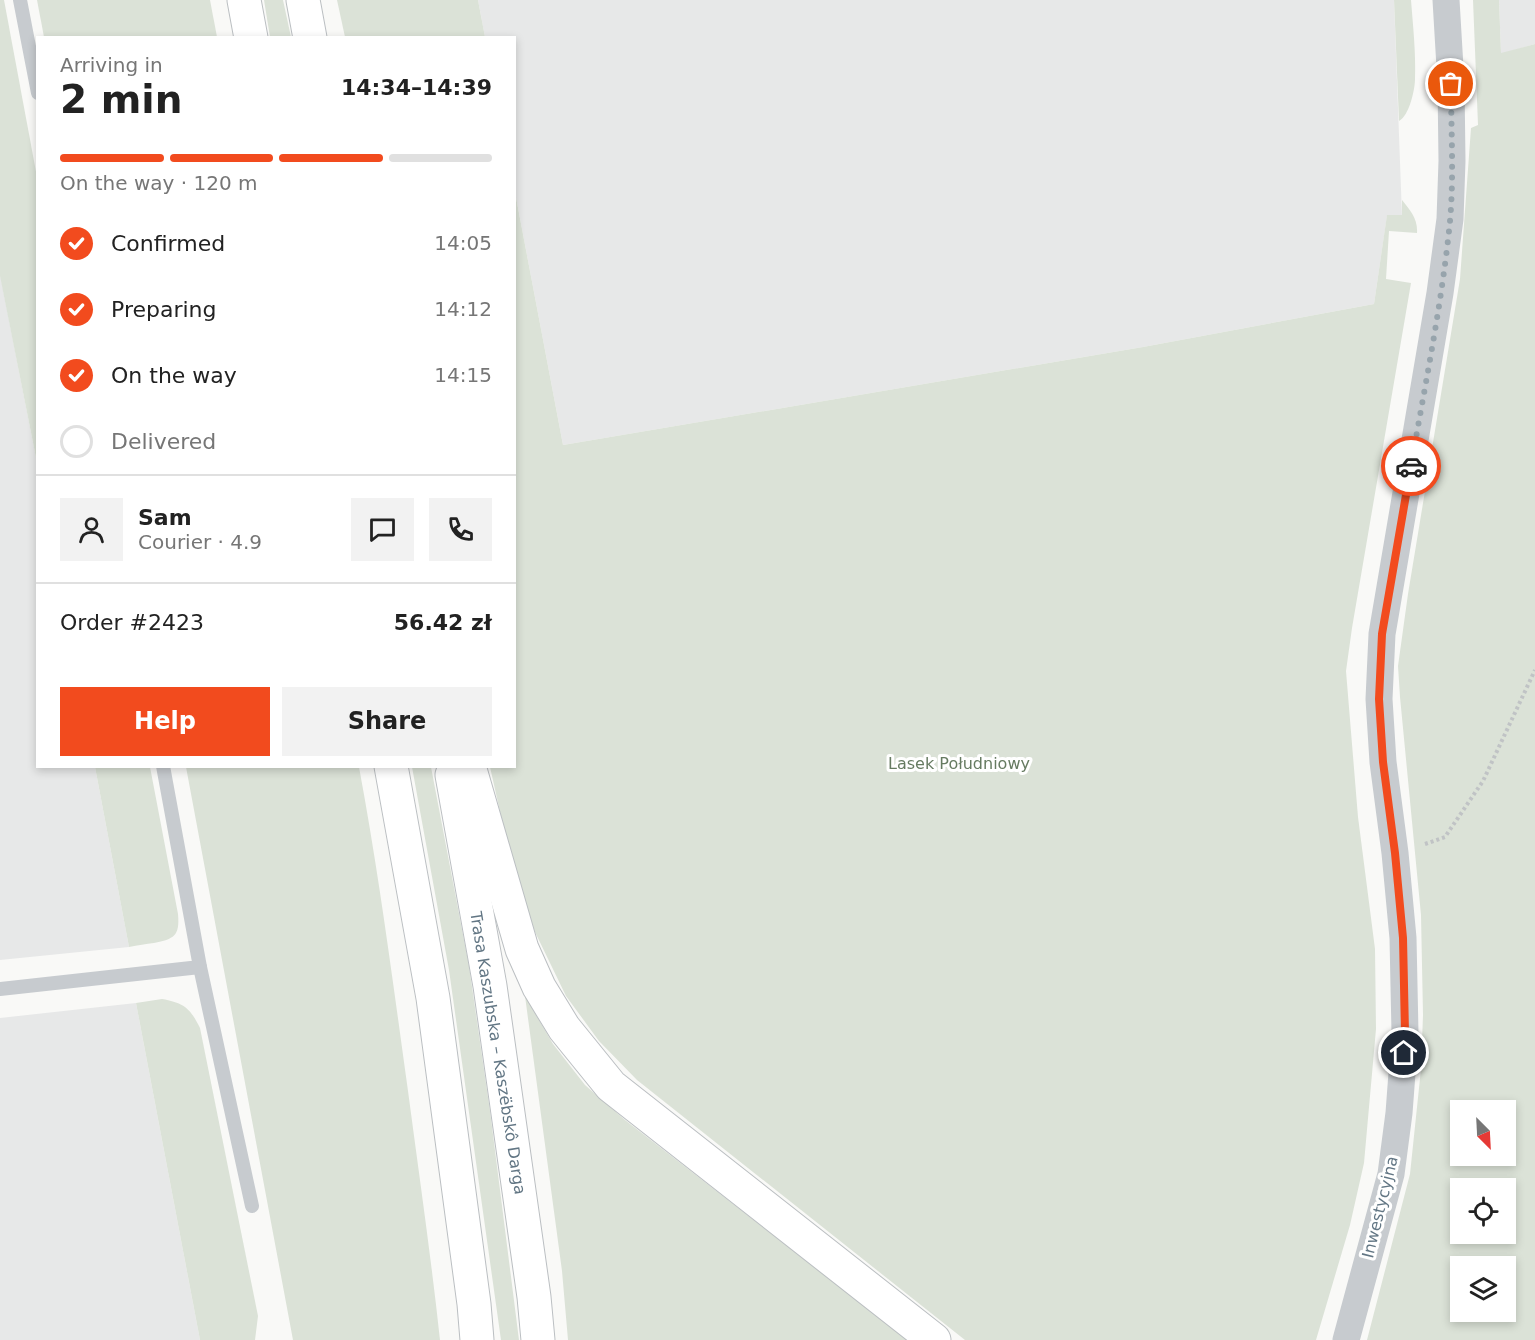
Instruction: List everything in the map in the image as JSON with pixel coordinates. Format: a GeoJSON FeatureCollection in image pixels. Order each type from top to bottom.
{"type":"FeatureCollection","features":[{"type":"Feature","properties":{"kind":"highway"},"geometry":{"type":"LineString","coordinates":[[244,0],[251,36]]}},
{"type":"Feature","properties":{"kind":"highway"},"geometry":{"type":"LineString","coordinates":[[303,0],[310,36]]}},
{"type":"Feature","properties":{"kind":"highway"},"geometry":{"type":"LineString","coordinates":[[391,768],[433,998],[477,1340]]}},
{"type":"Feature","properties":{"kind":"highway","name":"Trasa Kaszubska – Kaszëbskô Darga"},"geometry":{"type":"LineString","coordinates":[[450,768],[490,986],[534,1297],[538,1340]]}},
{"type":"Feature","properties":{"kind":"highway"},"geometry":{"type":"LineString","coordinates":[[469,768],[522,950],[539,987],[564,1028],[611,1086],[934,1340]]}},
{"type":"Feature","properties":{"kind":"street","name":"Inwestycyjna"},"geometry":{"type":"LineString","coordinates":[[1346,1340],[1391,1174],[1399,1113],[1405,1033],[1403,938],[1383,762],[1379,699],[1380,663],[1382,634],[1440,293],[1450,219],[1451,84],[1446,0]]}},
{"type":"Feature","properties":{"kind":"lane"},"geometry":{"type":"LineString","coordinates":[[20,0],[36,83]]}},
{"type":"Feature","properties":{"kind":"lane"},"geometry":{"type":"LineString","coordinates":[[163,768],[200,968],[252,1206]]}},
{"type":"Feature","properties":{"kind":"lane"},"geometry":{"type":"LineString","coordinates":[[0,989],[200,968]]}},
{"type":"Feature","properties":{"kind":"path"},"geometry":{"type":"LineString","coordinates":[[1395,853],[1445,837],[1483,781],[1535,670]]}},
{"type":"Feature","properties":{"kind":"shaded area"},"geometry":{"type":"Polygon","coordinates":[[[478,0],[1394,0],[1402,216],[1387,216],[1374,304],[1143,347],[563,445],[516,197],[516,36],[485,36],[478,0]]]}},
{"type":"Feature","properties":{"kind":"shaded area"},"geometry":{"type":"Polygon","coordinates":[[[1499,0],[1535,0],[1535,44],[1501,54],[1499,0]]]}},
{"type":"Feature","properties":{"kind":"shaded area"},"geometry":{"type":"Polygon","coordinates":[[[0,274],[36,458],[36,768],[95,768],[129,947],[0,960],[0,274]]]}},
{"type":"Feature","properties":{"kind":"shaded area"},"geometry":{"type":"Polygon","coordinates":[[[136,1003],[200,1340],[0,1340],[0,1018],[136,1003]]]}},
{"type":"Feature","properties":{"kind":"green space"},"geometry":{"type":"Polygon","coordinates":[[[0,0],[4,0],[36,172],[36,458],[0,276],[0,0]]]}},
{"type":"Feature","properties":{"kind":"green space"},"geometry":{"type":"Polygon","coordinates":[[[37,0],[210,0],[217,36],[44,36],[37,0]]]}},
{"type":"Feature","properties":{"kind":"green space"},"geometry":{"type":"Polygon","coordinates":[[[264,0],[283,0],[291,36],[270,36],[264,0]]]}},
{"type":"Feature","properties":{"kind":"green space"},"geometry":{"type":"Polygon","coordinates":[[[337,0],[478,0],[485,36],[345,36],[337,0]]]}},
{"type":"Feature","properties":{"kind":"green space"},"geometry":{"type":"Polygon","coordinates":[[[1394,0],[1411,0],[1415,49],[1413,96],[1406,114],[1399,121],[1394,0]]]}},
{"type":"Feature","properties":{"kind":"green space"},"geometry":{"type":"Polygon","coordinates":[[[1473,0],[1499,0],[1501,53],[1535,44],[1535,1340],[1367,1340],[1410,1174],[1421,1069],[1423,1015],[1421,915],[1398,666],[1460,279],[1471,128],[1478,125],[1473,0]]]}},
{"type":"Feature","properties":{"kind":"green space","name":"Lasek Południowy"},"geometry":{"type":"Polygon","coordinates":[[[516,197],[563,445],[1143,347],[1374,304],[1387,215],[1402,215],[1402,200],[1411,211],[1417,233],[1389,231],[1386,279],[1411,283],[1346,671],[1358,817],[1375,949],[1376,1029],[1364,1163],[1350,1225],[1316,1340],[965,1340],[637,1080],[599,1041],[566,996],[535,932],[512,865],[490,768],[516,768],[516,197]]]}},
{"type":"Feature","properties":{"kind":"green space"},"geometry":{"type":"Polygon","coordinates":[[[95,768],[150,768],[178,914],[177,932],[171,938],[129,947],[95,768]]]}},
{"type":"Feature","properties":{"kind":"green space"},"geometry":{"type":"Polygon","coordinates":[[[186,768],[359,768],[391,969],[440,1340],[293,1340],[186,768]]]}},
{"type":"Feature","properties":{"kind":"green space"},"geometry":{"type":"Polygon","coordinates":[[[412,768],[431,768],[469,966],[519,1340],[501,1340],[449,970],[412,768]]]}},
{"type":"Feature","properties":{"kind":"green space"},"geometry":{"type":"Polygon","coordinates":[[[525,996],[553,1044],[585,1085],[625,1120],[908,1340],[568,1340],[562,1271],[525,996]]]}},
{"type":"Feature","properties":{"kind":"green space"},"geometry":{"type":"Polygon","coordinates":[[[162,999],[176,1002],[186,1008],[200,1028],[258,1316],[255,1340],[200,1340],[136,1003],[162,999]]]}},
{"type":"Feature","properties":{"kind":"way so far"},"geometry":{"type":"LineString","coordinates":[[1411,466],[1450,219],[1451,84]]}},
{"type":"Feature","properties":{"kind":"route"},"geometry":{"type":"LineString","coordinates":[[1404,1053],[1403,938],[1383,762],[1379,699],[1382,634],[1411,466]]}}]}
